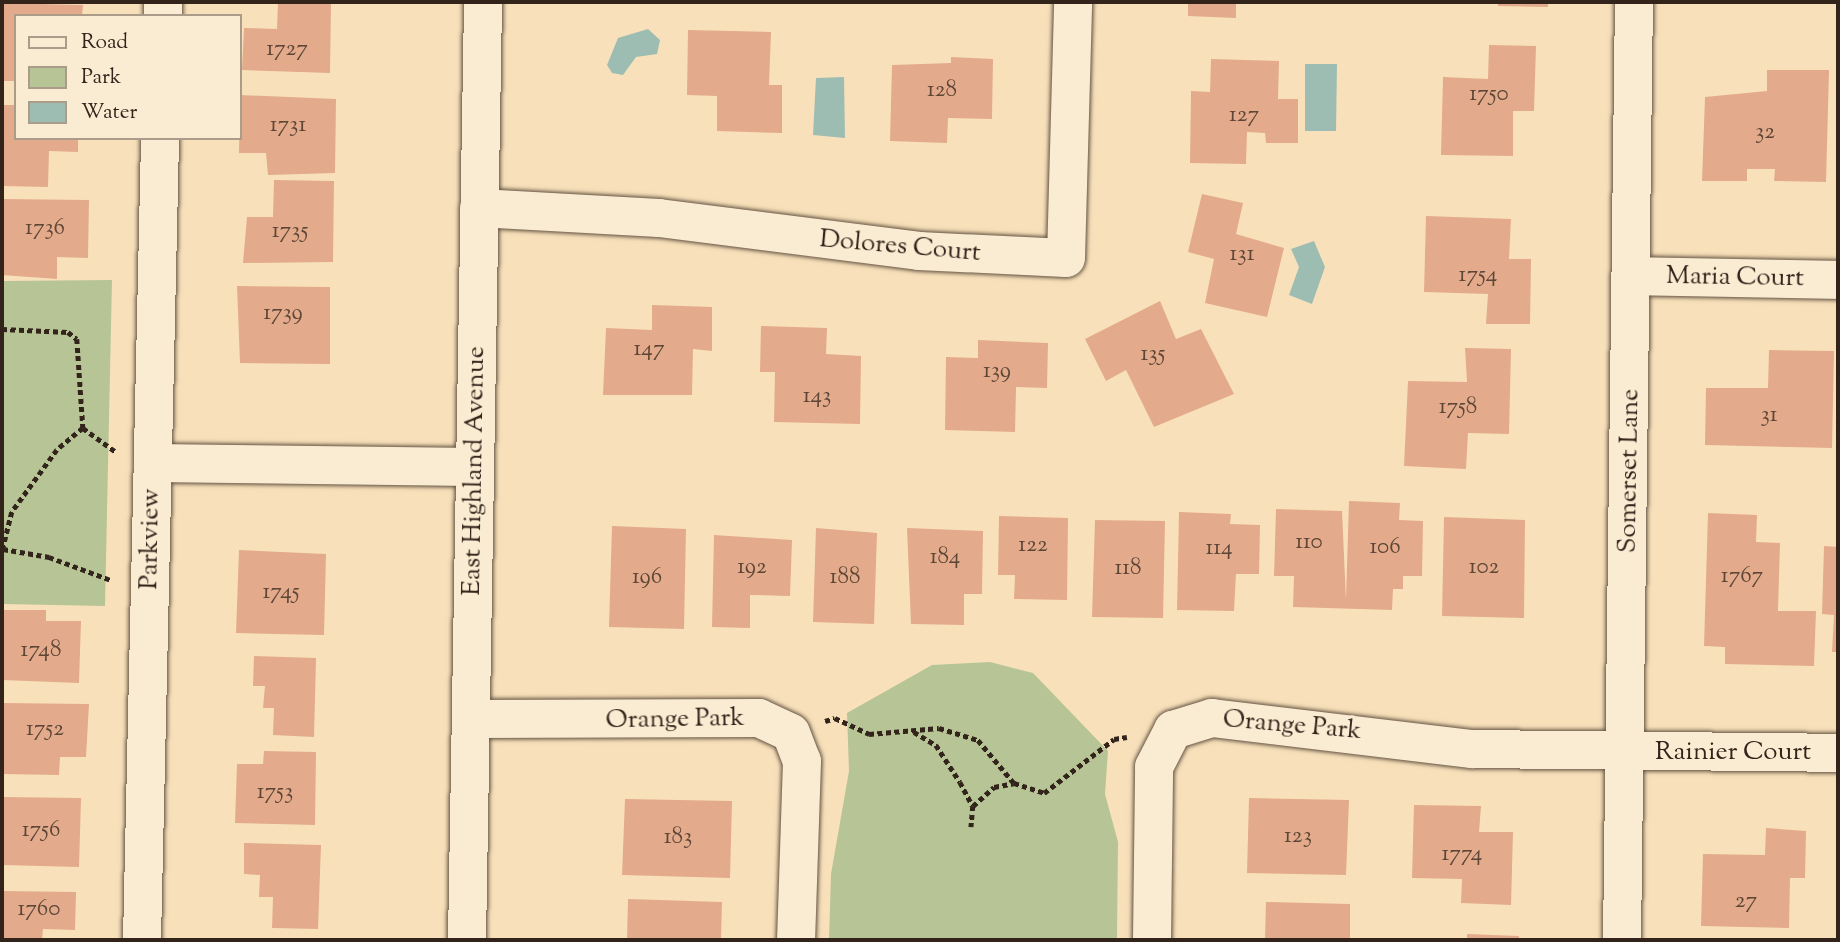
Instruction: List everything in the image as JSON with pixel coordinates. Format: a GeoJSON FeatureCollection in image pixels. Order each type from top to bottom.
{"type":"FeatureCollection","features":[{"type":"Feature","properties":{"kind":"street","name":"East Highland Avenue"},"geometry":{"type":"LineString","coordinates":[[467,940],[473,719],[474,467],[483,2]]}},
{"type":"Feature","properties":{"kind":"street","name":"Dolores Court"},"geometry":{"type":"LineString","coordinates":[[479,208],[659,218],[919,251],[1066,258],[1073,2]]}},
{"type":"Feature","properties":{"kind":"street","name":"Somerset Lane"},"geometry":{"type":"LineString","coordinates":[[1622,940],[1627,752],[1634,2]]}},
{"type":"Feature","properties":{"kind":"street","name":"Parkview"},"geometry":{"type":"LineString","coordinates":[[142,940],[160,140]]}},
{"type":"Feature","properties":{"kind":"street","name":"Maria Court"},"geometry":{"type":"LineString","coordinates":[[1632,276],[1838,280]]}},
{"type":"Feature","properties":{"kind":"street"},"geometry":{"type":"LineString","coordinates":[[153,463],[474,467]]}},
{"type":"Feature","properties":{"kind":"street","name":"Orange Park"},"geometry":{"type":"LineString","coordinates":[[473,719],[759,718],[791,733]]}},
{"type":"Feature","properties":{"kind":"street","name":"Orange Park"},"geometry":{"type":"LineString","coordinates":[[1172,730],[1212,718],[1472,749],[1627,752]]}},
{"type":"Feature","properties":{"kind":"street"},"geometry":{"type":"LineString","coordinates":[[1152,940],[1154,767],[1172,730]]}},
{"type":"Feature","properties":{"kind":"street"},"geometry":{"type":"LineString","coordinates":[[791,733],[802,761],[796,940]]}},
{"type":"Feature","properties":{"kind":"street","name":"Rainier Court"},"geometry":{"type":"LineString","coordinates":[[1627,752],[1838,753]]}},
{"type":"Feature","properties":{"kind":"path"},"geometry":{"type":"LineString","coordinates":[[2,329],[68,332],[77,339],[83,428],[57,450],[12,512],[2,550],[49,557],[111,580]]}},
{"type":"Feature","properties":{"kind":"path"},"geometry":{"type":"LineString","coordinates":[[791,733],[835,718],[869,734],[939,728],[978,740],[1014,783]]}},
{"type":"Feature","properties":{"kind":"path"},"geometry":{"type":"LineString","coordinates":[[912,730],[936,745],[973,806],[971,827]]}},
{"type":"Feature","properties":{"kind":"path"},"geometry":{"type":"LineString","coordinates":[[973,806],[995,787],[1014,783],[1044,793],[1114,738],[1172,730]]}},
{"type":"Feature","properties":{"kind":"green space"},"geometry":{"type":"Polygon","coordinates":[[[112,280],[105,606],[2,604],[2,281],[112,280]]]}},
{"type":"Feature","properties":{"kind":"green space"},"geometry":{"type":"Polygon","coordinates":[[[990,662],[1033,673],[1108,751],[1105,794],[1118,842],[1117,940],[829,940],[831,874],[849,771],[847,713],[932,665],[990,662]]]}},
{"type":"Feature","properties":{"kind":"water"},"geometry":{"type":"Polygon","coordinates":[[[648,29],[660,40],[657,54],[636,57],[623,75],[612,73],[607,65],[618,38],[648,29]]]}},
{"type":"Feature","properties":{"kind":"water"},"geometry":{"type":"Polygon","coordinates":[[[1305,64],[1337,64],[1336,131],[1305,131],[1305,64]]]}},
{"type":"Feature","properties":{"kind":"water"},"geometry":{"type":"Polygon","coordinates":[[[844,77],[845,138],[813,135],[816,78],[844,77]]]}},
{"type":"Feature","properties":{"kind":"water"},"geometry":{"type":"Polygon","coordinates":[[[1314,241],[1325,267],[1312,304],[1289,295],[1299,267],[1291,249],[1314,241]]]}},
{"type":"Feature","properties":{"kind":"building"},"geometry":{"type":"Polygon","coordinates":[[[278,2],[331,2],[330,73],[242,70],[244,28],[277,29],[278,2]]]}},
{"type":"Feature","properties":{"kind":"building"},"geometry":{"type":"Polygon","coordinates":[[[1188,2],[1236,2],[1236,18],[1188,16],[1188,2]]]}},
{"type":"Feature","properties":{"kind":"building"},"geometry":{"type":"Polygon","coordinates":[[[1498,2],[1548,2],[1548,7],[1498,6],[1498,2]]]}},
{"type":"Feature","properties":{"kind":"building"},"geometry":{"type":"Polygon","coordinates":[[[2,3],[83,5],[82,14],[14,14],[14,81],[2,81],[2,3]]]}},
{"type":"Feature","properties":{"kind":"building"},"geometry":{"type":"Polygon","coordinates":[[[688,30],[771,32],[769,85],[782,85],[782,133],[717,131],[717,96],[687,95],[688,30]]]}},
{"type":"Feature","properties":{"kind":"building"},"geometry":{"type":"Polygon","coordinates":[[[1489,45],[1536,46],[1534,111],[1513,111],[1513,156],[1441,155],[1443,77],[1488,79],[1489,45]]]}},
{"type":"Feature","properties":{"kind":"building"},"geometry":{"type":"Polygon","coordinates":[[[951,57],[993,59],[992,119],[948,118],[947,143],[890,141],[892,65],[951,63],[951,57]]]}},
{"type":"Feature","properties":{"kind":"building"},"geometry":{"type":"Polygon","coordinates":[[[1211,59],[1279,61],[1278,99],[1298,99],[1298,143],[1266,143],[1265,133],[1247,132],[1246,164],[1190,163],[1191,91],[1210,92],[1211,59]]]}},
{"type":"Feature","properties":{"kind":"building"},"geometry":{"type":"Polygon","coordinates":[[[1767,70],[1829,70],[1826,182],[1774,181],[1775,169],[1747,169],[1747,181],[1702,181],[1705,97],[1767,91],[1767,70]]]}},
{"type":"Feature","properties":{"kind":"building"},"geometry":{"type":"Polygon","coordinates":[[[242,95],[336,99],[335,173],[268,175],[266,153],[239,153],[239,140],[242,140],[242,95]]]}},
{"type":"Feature","properties":{"kind":"building"},"geometry":{"type":"Polygon","coordinates":[[[2,105],[14,105],[14,140],[78,140],[78,152],[49,151],[48,187],[2,186],[2,105]]]}},
{"type":"Feature","properties":{"kind":"building"},"geometry":{"type":"Polygon","coordinates":[[[274,180],[334,181],[333,262],[243,263],[247,217],[273,217],[274,180]]]}},
{"type":"Feature","properties":{"kind":"building"},"geometry":{"type":"Polygon","coordinates":[[[1202,194],[1243,203],[1236,234],[1284,248],[1267,317],[1205,303],[1214,259],[1188,252],[1202,194]]]}},
{"type":"Feature","properties":{"kind":"building"},"geometry":{"type":"Polygon","coordinates":[[[2,199],[89,200],[88,258],[57,257],[57,279],[2,275],[2,199]]]}},
{"type":"Feature","properties":{"kind":"building"},"geometry":{"type":"Polygon","coordinates":[[[1426,216],[1511,219],[1509,259],[1531,259],[1530,324],[1486,324],[1488,294],[1424,292],[1426,216]]]}},
{"type":"Feature","properties":{"kind":"building"},"geometry":{"type":"Polygon","coordinates":[[[237,286],[330,287],[330,364],[240,363],[237,286]]]}},
{"type":"Feature","properties":{"kind":"building"},"geometry":{"type":"Polygon","coordinates":[[[1160,301],[1176,339],[1201,329],[1234,394],[1154,427],[1126,370],[1106,381],[1085,339],[1160,301]]]}},
{"type":"Feature","properties":{"kind":"building"},"geometry":{"type":"Polygon","coordinates":[[[652,305],[712,307],[712,351],[693,349],[692,395],[603,395],[606,328],[652,330],[652,305]]]}},
{"type":"Feature","properties":{"kind":"building"},"geometry":{"type":"Polygon","coordinates":[[[761,326],[827,328],[826,354],[861,356],[860,424],[774,422],[775,372],[760,372],[761,326]]]}},
{"type":"Feature","properties":{"kind":"building"},"geometry":{"type":"Polygon","coordinates":[[[978,340],[1048,343],[1047,388],[1016,387],[1015,432],[945,430],[946,357],[978,358],[978,340]]]}},
{"type":"Feature","properties":{"kind":"building"},"geometry":{"type":"Polygon","coordinates":[[[1465,348],[1511,349],[1509,434],[1468,433],[1466,469],[1404,466],[1408,381],[1467,382],[1465,348]]]}},
{"type":"Feature","properties":{"kind":"building"},"geometry":{"type":"Polygon","coordinates":[[[1769,350],[1834,351],[1832,448],[1705,445],[1706,388],[1768,388],[1769,350]]]}},
{"type":"Feature","properties":{"kind":"building"},"geometry":{"type":"Polygon","coordinates":[[[1349,501],[1400,503],[1399,520],[1423,521],[1422,576],[1403,576],[1403,589],[1393,589],[1392,610],[1293,607],[1294,576],[1274,576],[1276,509],[1342,511],[1346,600],[1349,501]]]}},
{"type":"Feature","properties":{"kind":"building"},"geometry":{"type":"Polygon","coordinates":[[[1179,512],[1231,514],[1230,524],[1260,525],[1259,574],[1236,574],[1234,611],[1177,610],[1179,512]]]}},
{"type":"Feature","properties":{"kind":"building"},"geometry":{"type":"Polygon","coordinates":[[[1708,513],[1757,515],[1756,542],[1780,543],[1778,611],[1816,611],[1814,666],[1725,664],[1725,647],[1704,646],[1708,513]]]}},
{"type":"Feature","properties":{"kind":"building"},"geometry":{"type":"Polygon","coordinates":[[[999,516],[1068,518],[1067,600],[1014,599],[1015,575],[998,575],[999,516]]]}},
{"type":"Feature","properties":{"kind":"building"},"geometry":{"type":"Polygon","coordinates":[[[1444,517],[1525,520],[1524,618],[1442,616],[1444,517]]]}},
{"type":"Feature","properties":{"kind":"building"},"geometry":{"type":"Polygon","coordinates":[[[1095,520],[1165,521],[1163,618],[1092,617],[1095,520]]]}},
{"type":"Feature","properties":{"kind":"building"},"geometry":{"type":"Polygon","coordinates":[[[612,526],[686,529],[684,629],[609,627],[612,526]]]}},
{"type":"Feature","properties":{"kind":"building"},"geometry":{"type":"Polygon","coordinates":[[[816,528],[877,533],[874,624],[813,622],[816,528]]]}},
{"type":"Feature","properties":{"kind":"building"},"geometry":{"type":"Polygon","coordinates":[[[907,528],[983,531],[982,594],[964,594],[964,625],[911,624],[907,528]]]}},
{"type":"Feature","properties":{"kind":"building"},"geometry":{"type":"Polygon","coordinates":[[[714,535],[792,540],[790,596],[750,595],[750,628],[712,627],[714,535]]]}},
{"type":"Feature","properties":{"kind":"building"},"geometry":{"type":"Polygon","coordinates":[[[1824,546],[1838,547],[1838,652],[1832,652],[1834,615],[1822,614],[1824,546]]]}},
{"type":"Feature","properties":{"kind":"building"},"geometry":{"type":"Polygon","coordinates":[[[239,550],[326,554],[324,635],[236,633],[239,550]]]}},
{"type":"Feature","properties":{"kind":"building"},"geometry":{"type":"Polygon","coordinates":[[[2,610],[46,610],[46,621],[81,621],[79,683],[2,680],[2,610]]]}},
{"type":"Feature","properties":{"kind":"building"},"geometry":{"type":"Polygon","coordinates":[[[254,656],[316,658],[314,737],[273,735],[274,708],[263,708],[265,686],[253,686],[254,656]]]}},
{"type":"Feature","properties":{"kind":"building"},"geometry":{"type":"Polygon","coordinates":[[[2,703],[89,704],[86,757],[60,757],[59,775],[2,774],[2,703]]]}},
{"type":"Feature","properties":{"kind":"building"},"geometry":{"type":"Polygon","coordinates":[[[264,751],[316,752],[315,825],[235,823],[237,764],[263,764],[264,751]]]}},
{"type":"Feature","properties":{"kind":"building"},"geometry":{"type":"Polygon","coordinates":[[[2,797],[81,798],[79,867],[2,865],[2,797]]]}},
{"type":"Feature","properties":{"kind":"building"},"geometry":{"type":"Polygon","coordinates":[[[1249,798],[1349,800],[1346,875],[1247,873],[1249,798]]]}},
{"type":"Feature","properties":{"kind":"building"},"geometry":{"type":"Polygon","coordinates":[[[625,799],[732,801],[730,878],[622,875],[625,799]]]}},
{"type":"Feature","properties":{"kind":"building"},"geometry":{"type":"Polygon","coordinates":[[[1414,805],[1481,806],[1479,832],[1513,832],[1511,905],[1461,903],[1462,879],[1412,878],[1414,805]]]}},
{"type":"Feature","properties":{"kind":"building"},"geometry":{"type":"Polygon","coordinates":[[[1766,828],[1806,831],[1805,878],[1790,878],[1789,928],[1701,926],[1703,854],[1765,855],[1766,828]]]}},
{"type":"Feature","properties":{"kind":"building"},"geometry":{"type":"Polygon","coordinates":[[[244,843],[321,845],[318,929],[272,928],[273,897],[259,897],[260,875],[244,874],[244,843]]]}},
{"type":"Feature","properties":{"kind":"building"},"geometry":{"type":"Polygon","coordinates":[[[2,891],[76,892],[75,930],[43,929],[42,940],[2,940],[2,891]]]}},
{"type":"Feature","properties":{"kind":"building"},"geometry":{"type":"Polygon","coordinates":[[[628,899],[722,902],[721,940],[627,940],[628,899]]]}},
{"type":"Feature","properties":{"kind":"building"},"geometry":{"type":"Polygon","coordinates":[[[1266,902],[1350,904],[1350,940],[1265,940],[1266,902]]]}},
{"type":"Feature","properties":{"kind":"building"},"geometry":{"type":"Polygon","coordinates":[[[1467,934],[1519,936],[1519,940],[1467,940],[1467,934]]]}}]}
